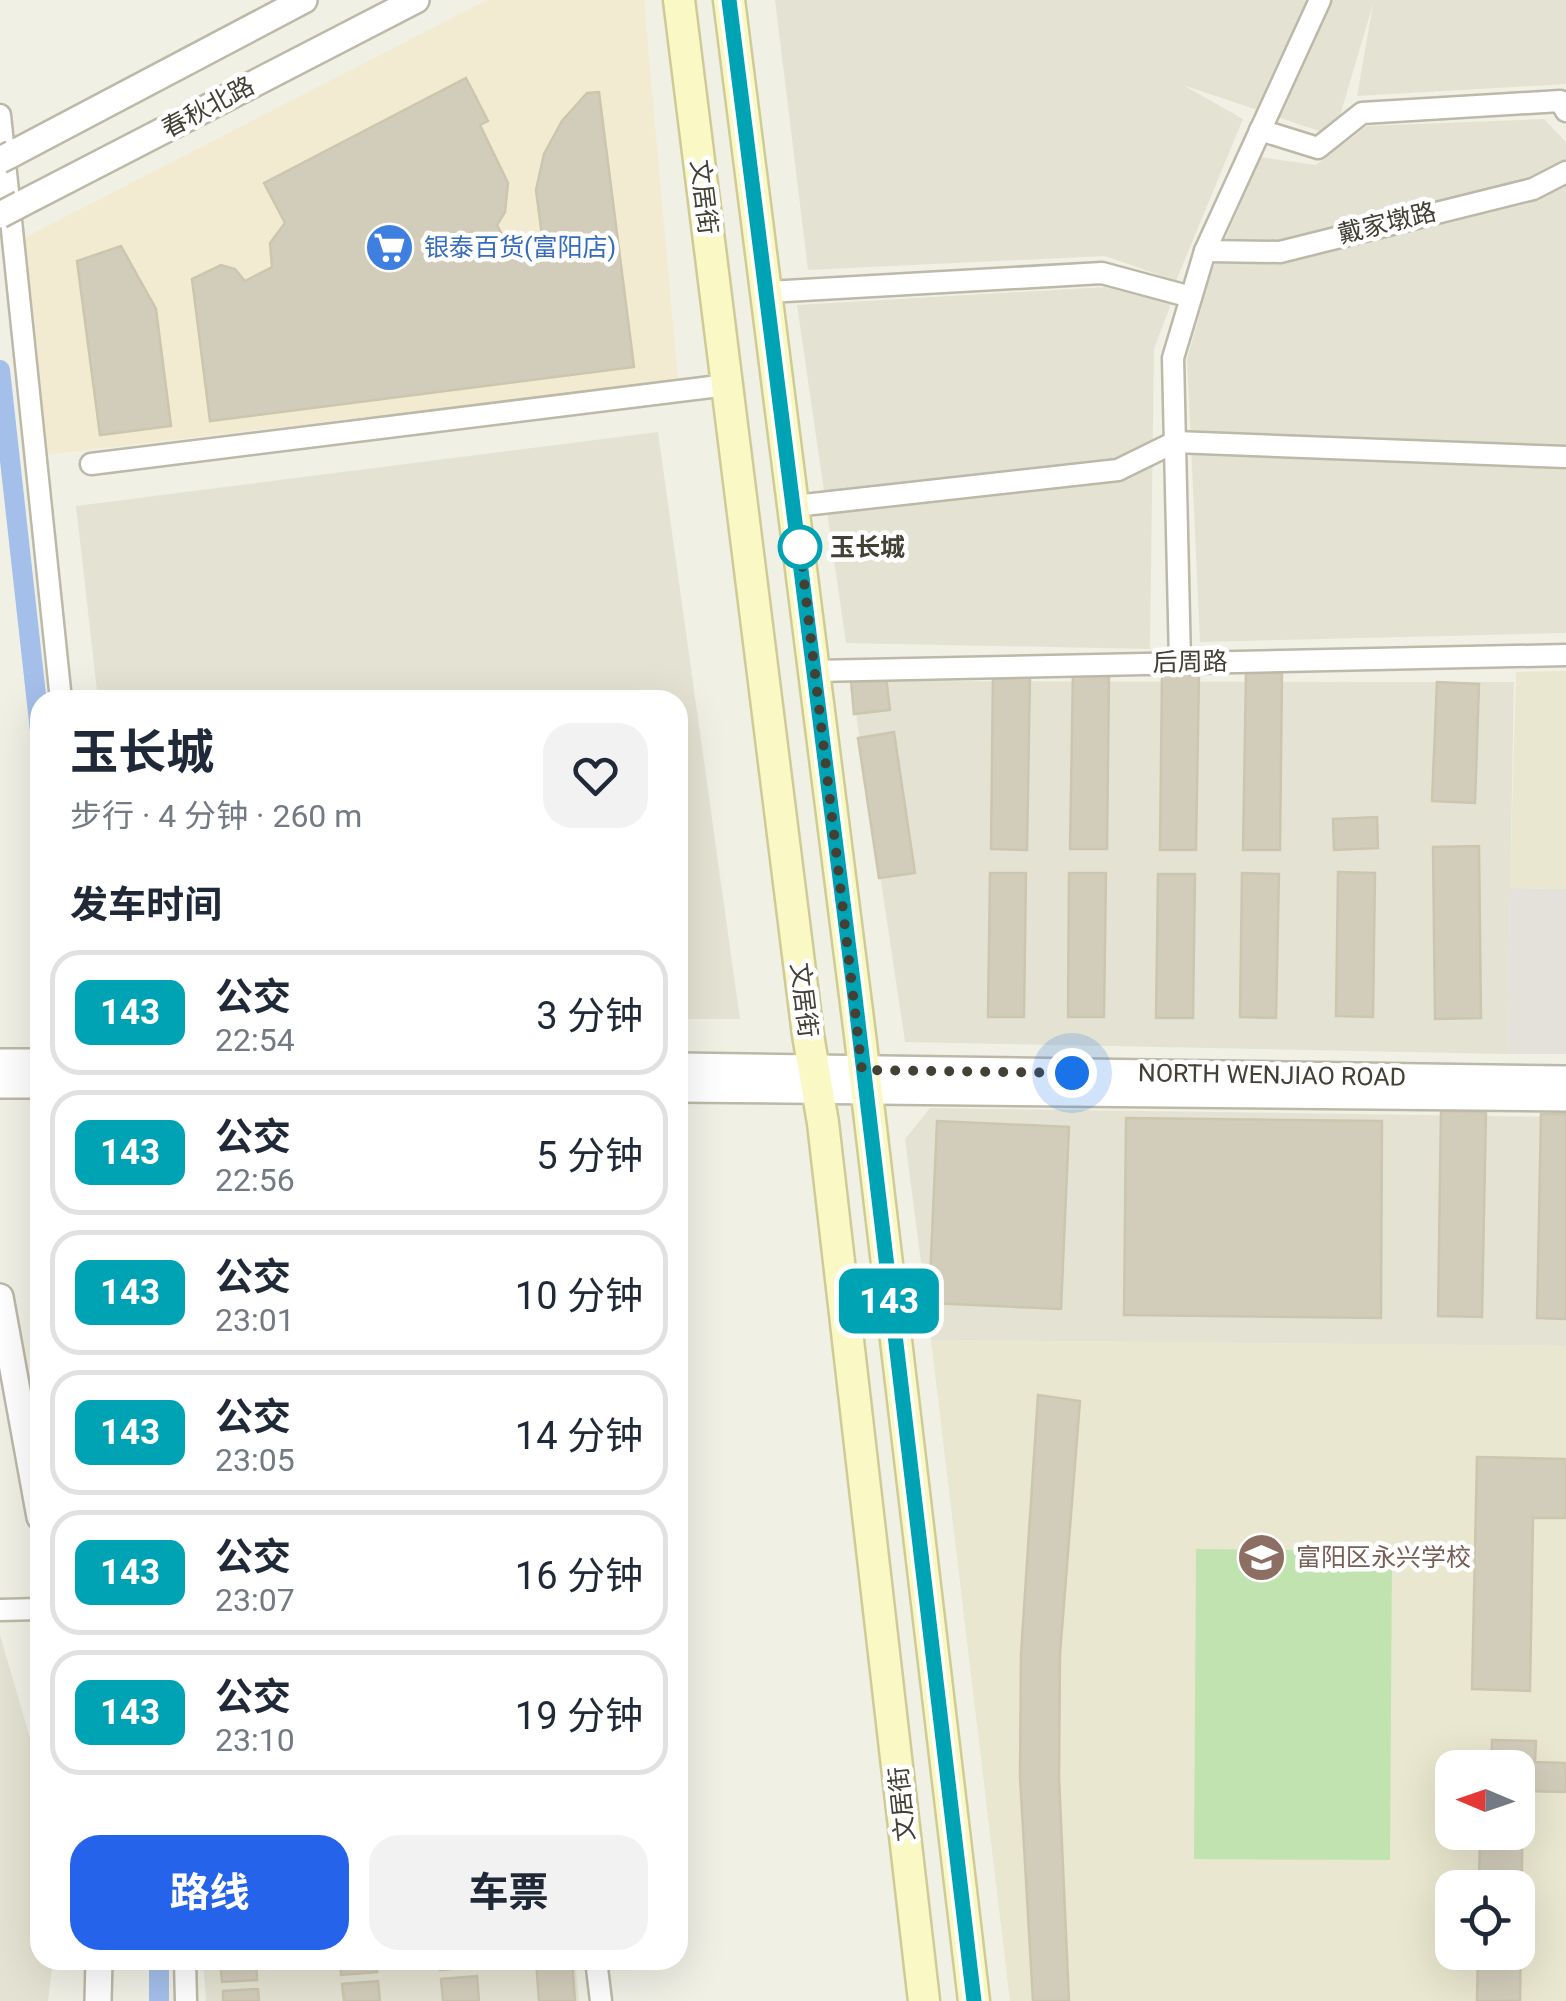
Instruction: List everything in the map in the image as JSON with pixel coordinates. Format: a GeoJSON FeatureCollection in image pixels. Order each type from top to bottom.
{"type":"FeatureCollection","features":[{"type":"Feature","properties":{"kind":"main road","name":"文居街"},"geometry":{"type":"LineString","coordinates":[[729,2],[795,506],[974,2001]]}},
{"type":"Feature","properties":{"kind":"main road","name":"文居街"},"geometry":{"type":"LineString","coordinates":[[682,6],[816,1080],[924,2001]]}},
{"type":"Feature","properties":{"kind":"street","name":"春秋北路"},"geometry":{"type":"LineString","coordinates":[[6,157],[304,0]]}},
{"type":"Feature","properties":{"kind":"street","name":"春秋北路"},"geometry":{"type":"LineString","coordinates":[[10,210],[377,8],[416,0]]}},
{"type":"Feature","properties":{"kind":"street"},"geometry":{"type":"LineString","coordinates":[[1180,662],[1173,358],[1205,250],[1320,0]]}},
{"type":"Feature","properties":{"kind":"street"},"geometry":{"type":"LineString","coordinates":[[1260,130],[1318,148],[1362,114],[1560,101],[1566,111]]}},
{"type":"Feature","properties":{"kind":"street"},"geometry":{"type":"LineString","coordinates":[[0,114],[59,690]]}},
{"type":"Feature","properties":{"kind":"street","name":"戴家墩路"},"geometry":{"type":"LineString","coordinates":[[1205,250],[1280,252],[1534,189],[1566,172]]}},
{"type":"Feature","properties":{"kind":"street"},"geometry":{"type":"LineString","coordinates":[[768,292],[1102,273],[1191,296]]}},
{"type":"Feature","properties":{"kind":"street"},"geometry":{"type":"LineString","coordinates":[[91,464],[727,385]]}},
{"type":"Feature","properties":{"kind":"street"},"geometry":{"type":"LineString","coordinates":[[795,506],[1118,470],[1175,442],[1566,457]]}},
{"type":"Feature","properties":{"kind":"street","name":"后周路"},"geometry":{"type":"LineString","coordinates":[[815,671],[1566,655]]}},
{"type":"Feature","properties":{"kind":"street"},"geometry":{"type":"LineString","coordinates":[[0,1062],[30,1062]]}},
{"type":"Feature","properties":{"kind":"street","name":"NORTH WENJIAO ROAD"},"geometry":{"type":"LineString","coordinates":[[688,1067],[816,1080],[1566,1098]]}},
{"type":"Feature","properties":{"kind":"street","name":"NORTH WENJIAO ROAD"},"geometry":{"type":"LineString","coordinates":[[688,1088],[816,1080]]}},
{"type":"Feature","properties":{"kind":"street","name":"NORTH WENJIAO ROAD"},"geometry":{"type":"LineString","coordinates":[[863,1081],[1566,1080]]}},
{"type":"Feature","properties":{"kind":"street"},"geometry":{"type":"LineString","coordinates":[[0,1086],[30,1085]]}},
{"type":"Feature","properties":{"kind":"street"},"geometry":{"type":"LineString","coordinates":[[0,1298],[30,1463]]}},
{"type":"Feature","properties":{"kind":"street"},"geometry":{"type":"LineString","coordinates":[[0,1610],[30,1609]]}},
{"type":"Feature","properties":{"kind":"street"},"geometry":{"type":"LineString","coordinates":[[98,2001],[99,1970]]}},
{"type":"Feature","properties":{"kind":"street"},"geometry":{"type":"LineString","coordinates":[[185,1970],[186,2001]]}},
{"type":"Feature","properties":{"kind":"street"},"geometry":{"type":"LineString","coordinates":[[597,1970],[601,2001]]}},
{"type":"Feature","properties":{"kind":"shaded area","name":"银泰百货(富阳店)"},"geometry":{"type":"Polygon","coordinates":[[[487,0],[644,0],[678,380],[44,455],[24,238],[487,0]]]}},
{"type":"Feature","properties":{"kind":"shaded area"},"geometry":{"type":"Polygon","coordinates":[[[775,0],[1566,0],[1566,84],[1357,96],[1373,4],[1334,136],[1183,85],[1243,119],[1176,281],[1105,256],[808,270],[775,0]]]}},
{"type":"Feature","properties":{"kind":"shaded area"},"geometry":{"type":"Polygon","coordinates":[[[1544,119],[1566,142],[1566,633],[1200,642],[1187,359],[1211,273],[1260,157],[1316,165],[1367,126],[1544,119]]]}},
{"type":"Feature","properties":{"kind":"shaded area"},"geometry":{"type":"Polygon","coordinates":[[[1105,287],[1171,304],[1154,349],[1150,649],[846,643],[797,305],[1105,287]]]}},
{"type":"Feature","properties":{"kind":"shaded area"},"geometry":{"type":"Polygon","coordinates":[[[658,432],[740,1019],[688,1019],[688,690],[97,690],[76,506],[658,432]]]}},
{"type":"Feature","properties":{"kind":"shaded area"},"geometry":{"type":"Polygon","coordinates":[[[1566,671],[1566,889],[1510,888],[1516,672],[1566,671]]]}},
{"type":"Feature","properties":{"kind":"shaded area"},"geometry":{"type":"Polygon","coordinates":[[[851,681],[1514,682],[1507,1054],[905,1042],[851,681]]]}},
{"type":"Feature","properties":{"kind":"shaded area"},"geometry":{"type":"Polygon","coordinates":[[[1510,888],[1566,889],[1566,1054],[1507,1054],[1510,888]]]}},
{"type":"Feature","properties":{"kind":"shaded area"},"geometry":{"type":"Polygon","coordinates":[[[930,1108],[1566,1117],[1566,1346],[931,1340],[905,1139],[930,1108]]]}},
{"type":"Feature","properties":{"kind":"shaded area","name":"富阳区永兴学校"},"geometry":{"type":"Polygon","coordinates":[[[931,1340],[1566,1346],[1566,2001],[1010,2001],[931,1340]]]}},
{"type":"Feature","properties":{"kind":"shaded area"},"geometry":{"type":"Polygon","coordinates":[[[0,1635],[30,1738],[30,1970],[52,1970],[48,2001],[0,2001],[0,1635]]]}},
{"type":"Feature","properties":{"kind":"shaded area"},"geometry":{"type":"Polygon","coordinates":[[[204,1970],[576,1970],[579,2001],[206,2001],[204,1970]]]}},
{"type":"Feature","properties":{"kind":"green space"},"geometry":{"type":"Polygon","coordinates":[[[1196,1549],[1392,1551],[1390,1860],[1194,1859],[1196,1549]]]}},
{"type":"Feature","properties":{"kind":"building","name":"银泰百货(富阳店)"},"geometry":{"type":"Polygon","coordinates":[[[466,78],[488,121],[480,125],[508,183],[505,212],[497,225],[513,255],[544,251],[536,190],[544,154],[562,121],[587,93],[599,92],[634,367],[210,421],[192,279],[221,265],[235,269],[245,281],[272,267],[270,243],[285,223],[264,183],[466,78]]]}},
{"type":"Feature","properties":{"kind":"building"},"geometry":{"type":"Polygon","coordinates":[[[121,246],[156,309],[171,426],[100,435],[77,261],[121,246]]]}},
{"type":"Feature","properties":{"kind":"building"},"geometry":{"type":"Polygon","coordinates":[[[993,672],[1030,673],[1027,850],[991,849],[993,672]]]}},
{"type":"Feature","properties":{"kind":"building"},"geometry":{"type":"Polygon","coordinates":[[[1073,672],[1109,672],[1107,849],[1070,849],[1073,672]]]}},
{"type":"Feature","properties":{"kind":"building"},"geometry":{"type":"Polygon","coordinates":[[[1162,673],[1199,673],[1196,850],[1160,850],[1162,673]]]}},
{"type":"Feature","properties":{"kind":"building"},"geometry":{"type":"Polygon","coordinates":[[[1246,673],[1282,673],[1280,850],[1243,850],[1246,673]]]}},
{"type":"Feature","properties":{"kind":"building"},"geometry":{"type":"Polygon","coordinates":[[[886,677],[890,710],[854,714],[851,681],[886,677]]]}},
{"type":"Feature","properties":{"kind":"building"},"geometry":{"type":"Polygon","coordinates":[[[1437,682],[1479,684],[1475,803],[1432,801],[1437,682]]]}},
{"type":"Feature","properties":{"kind":"building"},"geometry":{"type":"Polygon","coordinates":[[[894,732],[915,873],[879,878],[858,738],[894,732]]]}},
{"type":"Feature","properties":{"kind":"building"},"geometry":{"type":"Polygon","coordinates":[[[1377,817],[1378,848],[1334,850],[1333,819],[1377,817]]]}},
{"type":"Feature","properties":{"kind":"building"},"geometry":{"type":"Polygon","coordinates":[[[1479,846],[1481,1018],[1435,1019],[1433,847],[1479,846]]]}},
{"type":"Feature","properties":{"kind":"building"},"geometry":{"type":"Polygon","coordinates":[[[1338,872],[1375,873],[1373,1017],[1336,1016],[1338,872]]]}},
{"type":"Feature","properties":{"kind":"building"},"geometry":{"type":"Polygon","coordinates":[[[990,873],[1026,873],[1024,1017],[988,1017],[990,873]]]}},
{"type":"Feature","properties":{"kind":"building"},"geometry":{"type":"Polygon","coordinates":[[[1069,873],[1106,873],[1104,1017],[1068,1017],[1069,873]]]}},
{"type":"Feature","properties":{"kind":"building"},"geometry":{"type":"Polygon","coordinates":[[[1242,873],[1279,874],[1276,1018],[1240,1017],[1242,873]]]}},
{"type":"Feature","properties":{"kind":"building"},"geometry":{"type":"Polygon","coordinates":[[[1158,874],[1195,874],[1193,1018],[1156,1018],[1158,874]]]}},
{"type":"Feature","properties":{"kind":"building"},"geometry":{"type":"Polygon","coordinates":[[[1441,1111],[1486,1112],[1482,1317],[1438,1316],[1441,1111]]]}},
{"type":"Feature","properties":{"kind":"building"},"geometry":{"type":"Polygon","coordinates":[[[1541,1114],[1566,1114],[1566,1319],[1537,1318],[1541,1114]]]}},
{"type":"Feature","properties":{"kind":"building"},"geometry":{"type":"Polygon","coordinates":[[[1126,1118],[1382,1121],[1381,1318],[1124,1315],[1126,1118]]]}},
{"type":"Feature","properties":{"kind":"building"},"geometry":{"type":"Polygon","coordinates":[[[937,1121],[1069,1127],[1061,1309],[929,1303],[937,1121]]]}},
{"type":"Feature","properties":{"kind":"building"},"geometry":{"type":"Polygon","coordinates":[[[1038,1395],[1080,1401],[1060,1654],[1059,1777],[1069,2001],[1033,2001],[1020,1777],[1021,1654],[1038,1395]]]}},
{"type":"Feature","properties":{"kind":"building"},"geometry":{"type":"Polygon","coordinates":[[[1477,1457],[1566,1459],[1566,1518],[1533,1518],[1530,1691],[1472,1689],[1477,1457]]]}},
{"type":"Feature","properties":{"kind":"building"},"geometry":{"type":"Polygon","coordinates":[[[1492,1740],[1536,1741],[1535,1762],[1535,1750],[1492,1750],[1492,1740]]]}},
{"type":"Feature","properties":{"kind":"building"},"geometry":{"type":"Polygon","coordinates":[[[1535,1762],[1566,1763],[1566,1792],[1535,1791],[1535,1762]]]}},
{"type":"Feature","properties":{"kind":"building"},"geometry":{"type":"Polygon","coordinates":[[[1480,1850],[1522,1850],[1522,1870],[1479,1870],[1480,1850]]]}},
{"type":"Feature","properties":{"kind":"building"},"geometry":{"type":"Polygon","coordinates":[[[221,1970],[256,1970],[257,1980],[222,1982],[221,1970]]]}},
{"type":"Feature","properties":{"kind":"building"},"geometry":{"type":"Polygon","coordinates":[[[341,1970],[377,1970],[377,1972],[341,1975],[341,1970]]]}},
{"type":"Feature","properties":{"kind":"building"},"geometry":{"type":"Polygon","coordinates":[[[537,1970],[573,1970],[575,2001],[539,2001],[537,1970]]]}},
{"type":"Feature","properties":{"kind":"building"},"geometry":{"type":"Polygon","coordinates":[[[1478,1970],[1520,1970],[1520,2001],[1477,2001],[1478,1970]]]}},
{"type":"Feature","properties":{"kind":"building"},"geometry":{"type":"Polygon","coordinates":[[[477,1976],[479,2001],[443,2001],[441,1979],[477,1976]]]}},
{"type":"Feature","properties":{"kind":"building"},"geometry":{"type":"Polygon","coordinates":[[[378,1981],[380,2001],[344,2001],[342,1984],[378,1981]]]}},
{"type":"Feature","properties":{"kind":"building"},"geometry":{"type":"Polygon","coordinates":[[[258,1989],[259,2001],[223,2001],[223,1991],[258,1989]]]}},
{"type":"Feature","properties":{"kind":"waterway"},"geometry":{"type":"LineString","coordinates":[[0,370],[35,690]]}},
{"type":"Feature","properties":{"kind":"waterway"},"geometry":{"type":"LineString","coordinates":[[159,1970],[159,2001]]}},
{"type":"Feature","properties":{"kind":"bus line","name":"143"},"geometry":{"type":"LineString","coordinates":[[729,0],[860,1035],[863,1092],[974,2001]]}},
{"type":"Feature","properties":{"kind":"place","name":"银泰百货(富阳店)"},"geometry":{"type":"Point","coordinates":[389,247]}},
{"type":"Feature","properties":{"kind":"place","name":"玉长城"},"geometry":{"type":"Point","coordinates":[800,547]}},
{"type":"Feature","properties":{"kind":"place","name":"富阳区永兴学校"},"geometry":{"type":"Point","coordinates":[1261,1557]}},
{"type":"Feature","properties":{"kind":"route"},"geometry":{"type":"LineString","coordinates":[[800,547],[799,539],[862,1070],[1072,1073]]}}]}
